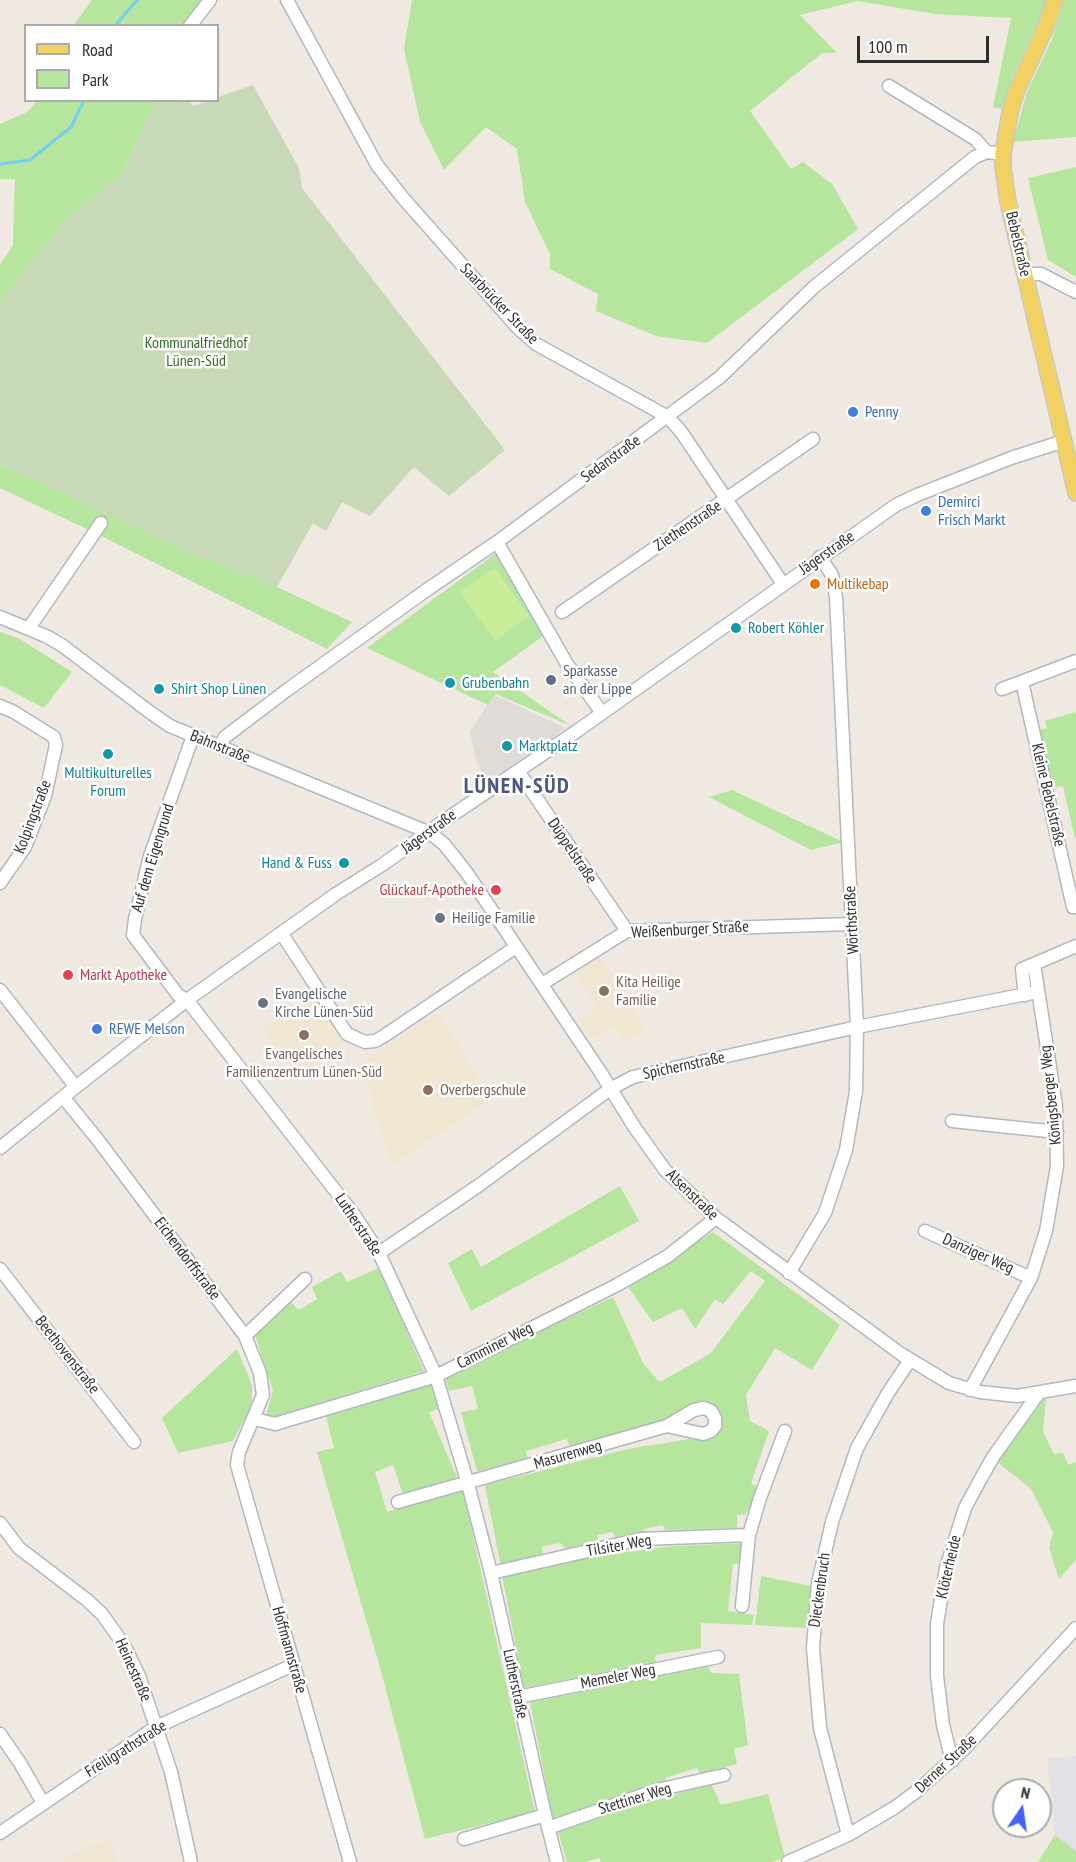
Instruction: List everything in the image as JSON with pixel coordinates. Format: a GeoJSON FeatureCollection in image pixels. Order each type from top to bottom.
{"type":"FeatureCollection","features":[{"type":"Feature","properties":{"kind":"main road","name":"Bebelstraße"},"geometry":{"type":"LineString","coordinates":[[1055,0],[1017,90],[1007,127],[1003,154],[1008,202],[1076,493]]}},
{"type":"Feature","properties":{"kind":"street"},"geometry":{"type":"LineString","coordinates":[[192,24],[210,0]]}},
{"type":"Feature","properties":{"kind":"street","name":"Saarbrücker Straße"},"geometry":{"type":"LineString","coordinates":[[287,0],[377,165],[431,231],[518,328],[546,350],[668,417],[682,433],[783,584]]}},
{"type":"Feature","properties":{"kind":"street"},"geometry":{"type":"LineString","coordinates":[[890,86],[975,139],[987,152],[1003,154]]}},
{"type":"Feature","properties":{"kind":"street","name":"Sedanstraße"},"geometry":{"type":"LineString","coordinates":[[220,746],[225,737],[287,690],[497,542],[719,378],[831,273],[975,157],[987,152]]}},
{"type":"Feature","properties":{"kind":"street"},"geometry":{"type":"LineString","coordinates":[[1025,274],[1041,274],[1076,292]]}},
{"type":"Feature","properties":{"kind":"street","name":"Ziethenstraße"},"geometry":{"type":"LineString","coordinates":[[562,612],[813,439]]}},
{"type":"Feature","properties":{"kind":"street","name":"Jägerstraße"},"geometry":{"type":"LineString","coordinates":[[0,1148],[75,1086],[187,1000],[336,894],[430,833],[602,713],[820,557],[906,500],[1011,458],[1064,441]]}},
{"type":"Feature","properties":{"kind":"street"},"geometry":{"type":"LineString","coordinates":[[29,628],[100,523]]}},
{"type":"Feature","properties":{"kind":"street"},"geometry":{"type":"LineString","coordinates":[[497,542],[567,664],[602,713]]}},
{"type":"Feature","properties":{"kind":"street","name":"Wörthstraße"},"geometry":{"type":"LineString","coordinates":[[789,1273],[825,1213],[846,1150],[855,1091],[857,1027],[836,597],[832,575],[820,557]]}},
{"type":"Feature","properties":{"kind":"street","name":"Bahnstraße"},"geometry":{"type":"LineString","coordinates":[[0,617],[29,628],[63,646],[162,721],[193,736],[430,833]]}},
{"type":"Feature","properties":{"kind":"street"},"geometry":{"type":"LineString","coordinates":[[1002,688],[1076,661]]}},
{"type":"Feature","properties":{"kind":"street","name":"Kleine Bebelstraße"},"geometry":{"type":"LineString","coordinates":[[1022,681],[1073,907],[1076,907]]}},
{"type":"Feature","properties":{"kind":"street","name":"Kolpingstraße"},"geometry":{"type":"LineString","coordinates":[[0,706],[14,712],[54,738],[56,745],[45,796],[25,847],[0,883]]}},
{"type":"Feature","properties":{"kind":"street","name":"Auf dem Eigengrund"},"geometry":{"type":"LineString","coordinates":[[187,1000],[178,995],[133,935],[150,856],[193,736]]}},
{"type":"Feature","properties":{"kind":"street","name":"Düppelstraße"},"geometry":{"type":"LineString","coordinates":[[518,771],[627,931]]}},
{"type":"Feature","properties":{"kind":"street","name":"Alsenstraße"},"geometry":{"type":"LineString","coordinates":[[430,833],[457,859],[655,1157],[692,1197],[716,1218],[910,1360],[938,1377],[970,1390],[1004,1396],[1038,1394],[1076,1386]]}},
{"type":"Feature","properties":{"kind":"street","name":"Weißenburger Straße"},"geometry":{"type":"LineString","coordinates":[[542,984],[627,931],[852,924]]}},
{"type":"Feature","properties":{"kind":"street"},"geometry":{"type":"LineString","coordinates":[[282,934],[347,1034],[365,1042],[375,1041],[389,1033],[516,947]]}},
{"type":"Feature","properties":{"kind":"street","name":"Königsberger Weg"},"geometry":{"type":"LineString","coordinates":[[970,1390],[1031,1278],[1046,1231],[1057,1166],[1056,1106],[1031,993],[1022,969],[1076,946]]}},
{"type":"Feature","properties":{"kind":"street"},"geometry":{"type":"LineString","coordinates":[[0,990],[75,1086]]}},
{"type":"Feature","properties":{"kind":"street","name":"Spichernstraße"},"geometry":{"type":"LineString","coordinates":[[379,1252],[478,1186],[610,1089],[633,1077],[857,1027],[1031,993]]}},
{"type":"Feature","properties":{"kind":"street","name":"Lutherstraße"},"geometry":{"type":"LineString","coordinates":[[187,1000],[342,1199],[379,1252],[436,1376],[491,1573],[546,1822],[557,1862]]}},
{"type":"Feature","properties":{"kind":"street","name":"Eichendorffstraße"},"geometry":{"type":"LineString","coordinates":[[63,1096],[245,1336],[262,1385],[263,1395],[246,1438]]}},
{"type":"Feature","properties":{"kind":"street"},"geometry":{"type":"LineString","coordinates":[[951,1121],[1057,1132]]}},
{"type":"Feature","properties":{"kind":"street","name":"Camminer Weg"},"geometry":{"type":"LineString","coordinates":[[255,1419],[275,1424],[436,1376],[617,1285],[668,1256],[716,1218]]}},
{"type":"Feature","properties":{"kind":"street","name":"Danziger Weg"},"geometry":{"type":"LineString","coordinates":[[925,1231],[1031,1278]]}},
{"type":"Feature","properties":{"kind":"street","name":"Beethovenstraße"},"geometry":{"type":"LineString","coordinates":[[0,1269],[134,1442]]}},
{"type":"Feature","properties":{"kind":"street"},"geometry":{"type":"LineString","coordinates":[[245,1336],[304,1279]]}},
{"type":"Feature","properties":{"kind":"street","name":"Dieckenbruch"},"geometry":{"type":"LineString","coordinates":[[848,1835],[820,1728],[813,1648],[818,1582],[832,1522],[857,1448],[888,1393],[910,1360]]}},
{"type":"Feature","properties":{"kind":"street","name":"Klöterheide"},"geometry":{"type":"LineString","coordinates":[[952,1761],[943,1725],[937,1676],[937,1624],[946,1568],[966,1508],[979,1482],[993,1457],[1038,1394]]}},
{"type":"Feature","properties":{"kind":"street","name":"Masurenweg"},"geometry":{"type":"LineString","coordinates":[[468,1484],[667,1426]]}},
{"type":"Feature","properties":{"kind":"street"},"geometry":{"type":"LineString","coordinates":[[742,1606],[749,1535],[785,1431]]}},
{"type":"Feature","properties":{"kind":"street","name":"Hoffmannstraße"},"geometry":{"type":"LineString","coordinates":[[246,1438],[239,1452],[237,1465],[350,1862]]}},
{"type":"Feature","properties":{"kind":"street"},"geometry":{"type":"LineString","coordinates":[[398,1502],[468,1484]]}},
{"type":"Feature","properties":{"kind":"street","name":"Heinestraße"},"geometry":{"type":"LineString","coordinates":[[0,1523],[19,1548],[87,1600],[114,1629],[124,1645],[139,1676],[171,1772],[191,1862]]}},
{"type":"Feature","properties":{"kind":"street","name":"Tilsiter Weg"},"geometry":{"type":"LineString","coordinates":[[491,1573],[641,1539],[749,1535]]}},
{"type":"Feature","properties":{"kind":"street","name":"Derner Straße"},"geometry":{"type":"LineString","coordinates":[[788,1862],[848,1835],[894,1808],[917,1791],[952,1761],[1076,1628]]}},
{"type":"Feature","properties":{"kind":"street","name":"Memeler Weg"},"geometry":{"type":"LineString","coordinates":[[518,1697],[718,1657]]}},
{"type":"Feature","properties":{"kind":"street","name":"Freiligrathstraße"},"geometry":{"type":"LineString","coordinates":[[0,1833],[156,1727],[293,1665]]}},
{"type":"Feature","properties":{"kind":"street"},"geometry":{"type":"LineString","coordinates":[[0,1734],[43,1803]]}},
{"type":"Feature","properties":{"kind":"street","name":"Stettiner Weg"},"geometry":{"type":"LineString","coordinates":[[546,1822],[657,1790],[724,1775]]}},
{"type":"Feature","properties":{"kind":"street"},"geometry":{"type":"LineString","coordinates":[[464,1839],[546,1822]]}},
{"type":"Feature","properties":{"kind":"shaded area","name":"Marktplatz"},"geometry":{"type":"Polygon","coordinates":[[[494,695],[566,728],[487,783],[476,760],[470,732],[494,695]]]}},
{"type":"Feature","properties":{"kind":"shaded area","name":"Kita Heilige Familie"},"geometry":{"type":"Polygon","coordinates":[[[600,957],[646,1028],[624,1042],[613,1026],[590,1040],[578,1022],[597,1009],[575,974],[600,957]]]}},
{"type":"Feature","properties":{"kind":"shaded area","name":"Evangelisches Familienzentrum Lünen-Süd"},"geometry":{"type":"Polygon","coordinates":[[[314,994],[345,1041],[298,1075],[262,1030],[314,994]]]}},
{"type":"Feature","properties":{"kind":"shaded area","name":"Overbergschule"},"geometry":{"type":"Polygon","coordinates":[[[438,1013],[492,1098],[391,1166],[367,1082],[356,1066],[438,1013]]]}},
{"type":"Feature","properties":{"kind":"shaded area"},"geometry":{"type":"Polygon","coordinates":[[[1076,1756],[1076,1851],[1055,1835],[1052,1778],[1049,1778],[1047,1758],[1076,1756]]]}},
{"type":"Feature","properties":{"kind":"shaded area"},"geometry":{"type":"Polygon","coordinates":[[[111,1839],[117,1862],[60,1862],[83,1847],[111,1839]]]}},
{"type":"Feature","properties":{"kind":"green space"},"geometry":{"type":"Polygon","coordinates":[[[92,0],[202,0],[184,24],[74,24],[92,0]]]}},
{"type":"Feature","properties":{"kind":"green space"},"geometry":{"type":"Polygon","coordinates":[[[412,0],[1049,0],[1013,76],[1003,109],[993,107],[1011,18],[935,14],[858,1],[800,15],[837,53],[822,53],[750,111],[791,169],[803,162],[832,184],[858,229],[707,343],[656,336],[596,311],[598,294],[550,269],[550,254],[525,202],[517,149],[486,127],[444,170],[420,122],[404,49],[412,0]]]}},
{"type":"Feature","properties":{"kind":"green space"},"geometry":{"type":"Polygon","coordinates":[[[1064,0],[1076,0],[1076,137],[1013,142],[1027,92],[1052,39],[1064,0]]]}},
{"type":"Feature","properties":{"kind":"green space","name":"Kommunalfriedhof Lünen-Süd"},"geometry":{"type":"Polygon","coordinates":[[[253,85],[299,168],[302,188],[505,450],[449,496],[414,467],[370,516],[342,502],[326,531],[313,523],[277,587],[184,550],[0,464],[0,304],[7,292],[64,221],[122,173],[156,102],[190,102],[193,106],[205,102],[219,102],[219,97],[253,85]]]}},
{"type":"Feature","properties":{"kind":"green space"},"geometry":{"type":"Polygon","coordinates":[[[36,102],[156,102],[122,173],[64,221],[0,304],[0,265],[13,245],[15,179],[0,179],[0,124],[27,112],[36,102]]]}},
{"type":"Feature","properties":{"kind":"green space"},"geometry":{"type":"Polygon","coordinates":[[[1076,167],[1076,277],[1048,260],[1028,178],[1076,167]]]}},
{"type":"Feature","properties":{"kind":"green space"},"geometry":{"type":"Polygon","coordinates":[[[0,464],[184,550],[277,587],[352,622],[327,649],[0,488],[0,464]]]}},
{"type":"Feature","properties":{"kind":"green space"},"geometry":{"type":"Polygon","coordinates":[[[499,551],[546,634],[493,672],[571,726],[496,694],[488,705],[367,648],[499,551]]]}},
{"type":"Feature","properties":{"kind":"green space"},"geometry":{"type":"Polygon","coordinates":[[[495,568],[529,616],[495,641],[460,592],[495,568]]]}},
{"type":"Feature","properties":{"kind":"green space"},"geometry":{"type":"Polygon","coordinates":[[[0,632],[18,638],[72,672],[44,708],[0,685],[0,632]]]}},
{"type":"Feature","properties":{"kind":"green space"},"geometry":{"type":"Polygon","coordinates":[[[1076,712],[1075,839],[1063,786],[1054,787],[1038,730],[1047,728],[1045,721],[1076,712]]]}},
{"type":"Feature","properties":{"kind":"green space"},"geometry":{"type":"Polygon","coordinates":[[[732,790],[843,842],[811,850],[709,797],[732,790]]]}},
{"type":"Feature","properties":{"kind":"green space"},"geometry":{"type":"Polygon","coordinates":[[[620,1186],[639,1221],[471,1311],[448,1263],[472,1249],[481,1267],[620,1186]]]}},
{"type":"Feature","properties":{"kind":"green space"},"geometry":{"type":"Polygon","coordinates":[[[713,1232],[840,1325],[812,1370],[775,1348],[746,1395],[750,1421],[769,1431],[751,1483],[758,1487],[750,1509],[744,1515],[737,1514],[737,1528],[665,1530],[663,1525],[644,1529],[644,1534],[615,1537],[613,1532],[597,1535],[598,1542],[565,1549],[561,1543],[542,1546],[543,1555],[501,1567],[485,1485],[628,1449],[702,1437],[717,1432],[716,1408],[698,1404],[665,1423],[570,1447],[567,1439],[526,1451],[528,1460],[477,1471],[461,1412],[478,1409],[472,1386],[449,1391],[445,1376],[613,1297],[644,1365],[660,1382],[711,1353],[765,1281],[751,1271],[723,1304],[715,1299],[695,1329],[682,1308],[653,1322],[628,1287],[713,1232]]]}},
{"type":"Feature","properties":{"kind":"green space"},"geometry":{"type":"Polygon","coordinates":[[[379,1268],[424,1371],[274,1417],[266,1415],[273,1391],[255,1335],[288,1299],[299,1310],[317,1299],[312,1287],[341,1271],[347,1282],[379,1268]]]}},
{"type":"Feature","properties":{"kind":"green space"},"geometry":{"type":"Polygon","coordinates":[[[237,1349],[252,1385],[252,1405],[233,1441],[178,1453],[162,1418],[237,1349]]]}},
{"type":"Feature","properties":{"kind":"green space"},"geometry":{"type":"Polygon","coordinates":[[[433,1383],[442,1408],[429,1412],[459,1482],[403,1495],[393,1465],[375,1472],[387,1512],[463,1491],[535,1812],[425,1839],[381,1671],[317,1452],[334,1448],[326,1416],[433,1383]]]}},
{"type":"Feature","properties":{"kind":"green space"},"geometry":{"type":"Polygon","coordinates":[[[1037,1399],[1046,1399],[1043,1432],[1054,1454],[1063,1453],[1068,1465],[1076,1462],[1076,1560],[1059,1579],[1049,1548],[1053,1532],[1031,1489],[996,1461],[1037,1399]]]}},
{"type":"Feature","properties":{"kind":"green space"},"geometry":{"type":"Polygon","coordinates":[[[745,1543],[743,1563],[733,1564],[728,1611],[754,1615],[752,1625],[701,1623],[701,1648],[655,1655],[656,1662],[524,1688],[502,1576],[602,1555],[675,1546],[745,1543]]]}},
{"type":"Feature","properties":{"kind":"green space"},"geometry":{"type":"Polygon","coordinates":[[[761,1576],[811,1586],[807,1628],[755,1625],[761,1576]]]}},
{"type":"Feature","properties":{"kind":"green space"},"geometry":{"type":"Polygon","coordinates":[[[708,1666],[711,1673],[739,1674],[748,1745],[734,1749],[737,1764],[700,1774],[697,1768],[665,1778],[666,1784],[553,1819],[530,1702],[708,1666]]]}},
{"type":"Feature","properties":{"kind":"green space"},"geometry":{"type":"Polygon","coordinates":[[[711,1784],[721,1805],[768,1794],[785,1857],[772,1862],[601,1862],[600,1858],[585,1862],[567,1862],[557,1829],[711,1784]]]}},
{"type":"Feature","properties":{"kind":"green space"},"geometry":{"type":"Polygon","coordinates":[[[1055,1835],[1076,1851],[1076,1862],[1038,1862],[1055,1835]]]}},
{"type":"Feature","properties":{"kind":"waterway"},"geometry":{"type":"LineString","coordinates":[[117,24],[137,0]]}},
{"type":"Feature","properties":{"kind":"waterway"},"geometry":{"type":"LineString","coordinates":[[0,164],[30,160],[71,127],[83,102]]}},
{"type":"Feature","properties":{"kind":"place","name":"Penny"},"geometry":{"type":"Point","coordinates":[853,412]}},
{"type":"Feature","properties":{"kind":"place","name":"Demirci Frisch Markt"},"geometry":{"type":"Point","coordinates":[926,511]}},
{"type":"Feature","properties":{"kind":"place","name":"Multikebap"},"geometry":{"type":"Point","coordinates":[815,584]}},
{"type":"Feature","properties":{"kind":"place","name":"Robert Köhler"},"geometry":{"type":"Point","coordinates":[736,628]}},
{"type":"Feature","properties":{"kind":"place","name":"Sparkasse an der Lippe"},"geometry":{"type":"Point","coordinates":[551,680]}},
{"type":"Feature","properties":{"kind":"place","name":"Grubenbahn"},"geometry":{"type":"Point","coordinates":[450,683]}},
{"type":"Feature","properties":{"kind":"place","name":"Shirt Shop Lünen"},"geometry":{"type":"Point","coordinates":[159,689]}},
{"type":"Feature","properties":{"kind":"place","name":"Marktplatz"},"geometry":{"type":"Point","coordinates":[507,746]}},
{"type":"Feature","properties":{"kind":"place","name":"Multikulturelles Forum"},"geometry":{"type":"Point","coordinates":[108,754]}},
{"type":"Feature","properties":{"kind":"place","name":"Hand & Fuss"},"geometry":{"type":"Point","coordinates":[344,863]}},
{"type":"Feature","properties":{"kind":"place","name":"Glückauf-Apotheke"},"geometry":{"type":"Point","coordinates":[496,890]}},
{"type":"Feature","properties":{"kind":"place","name":"Heilige Familie"},"geometry":{"type":"Point","coordinates":[440,918]}},
{"type":"Feature","properties":{"kind":"place","name":"Markt Apotheke"},"geometry":{"type":"Point","coordinates":[68,975]}},
{"type":"Feature","properties":{"kind":"place","name":"Kita Heilige Familie"},"geometry":{"type":"Point","coordinates":[604,991]}},
{"type":"Feature","properties":{"kind":"place","name":"Evangelische Kirche Lünen-Süd"},"geometry":{"type":"Point","coordinates":[263,1003]}},
{"type":"Feature","properties":{"kind":"place","name":"REWE Melson"},"geometry":{"type":"Point","coordinates":[97,1029]}},
{"type":"Feature","properties":{"kind":"place","name":"Evangelisches Familienzentrum Lünen-Süd"},"geometry":{"type":"Point","coordinates":[304,1035]}},
{"type":"Feature","properties":{"kind":"place","name":"Overbergschule"},"geometry":{"type":"Point","coordinates":[428,1090]}},
{"type":"Feature","properties":{"kind":"district","name":"LÜNEN-SÜD"},"geometry":{"type":"Point","coordinates":[517,787]}}]}
